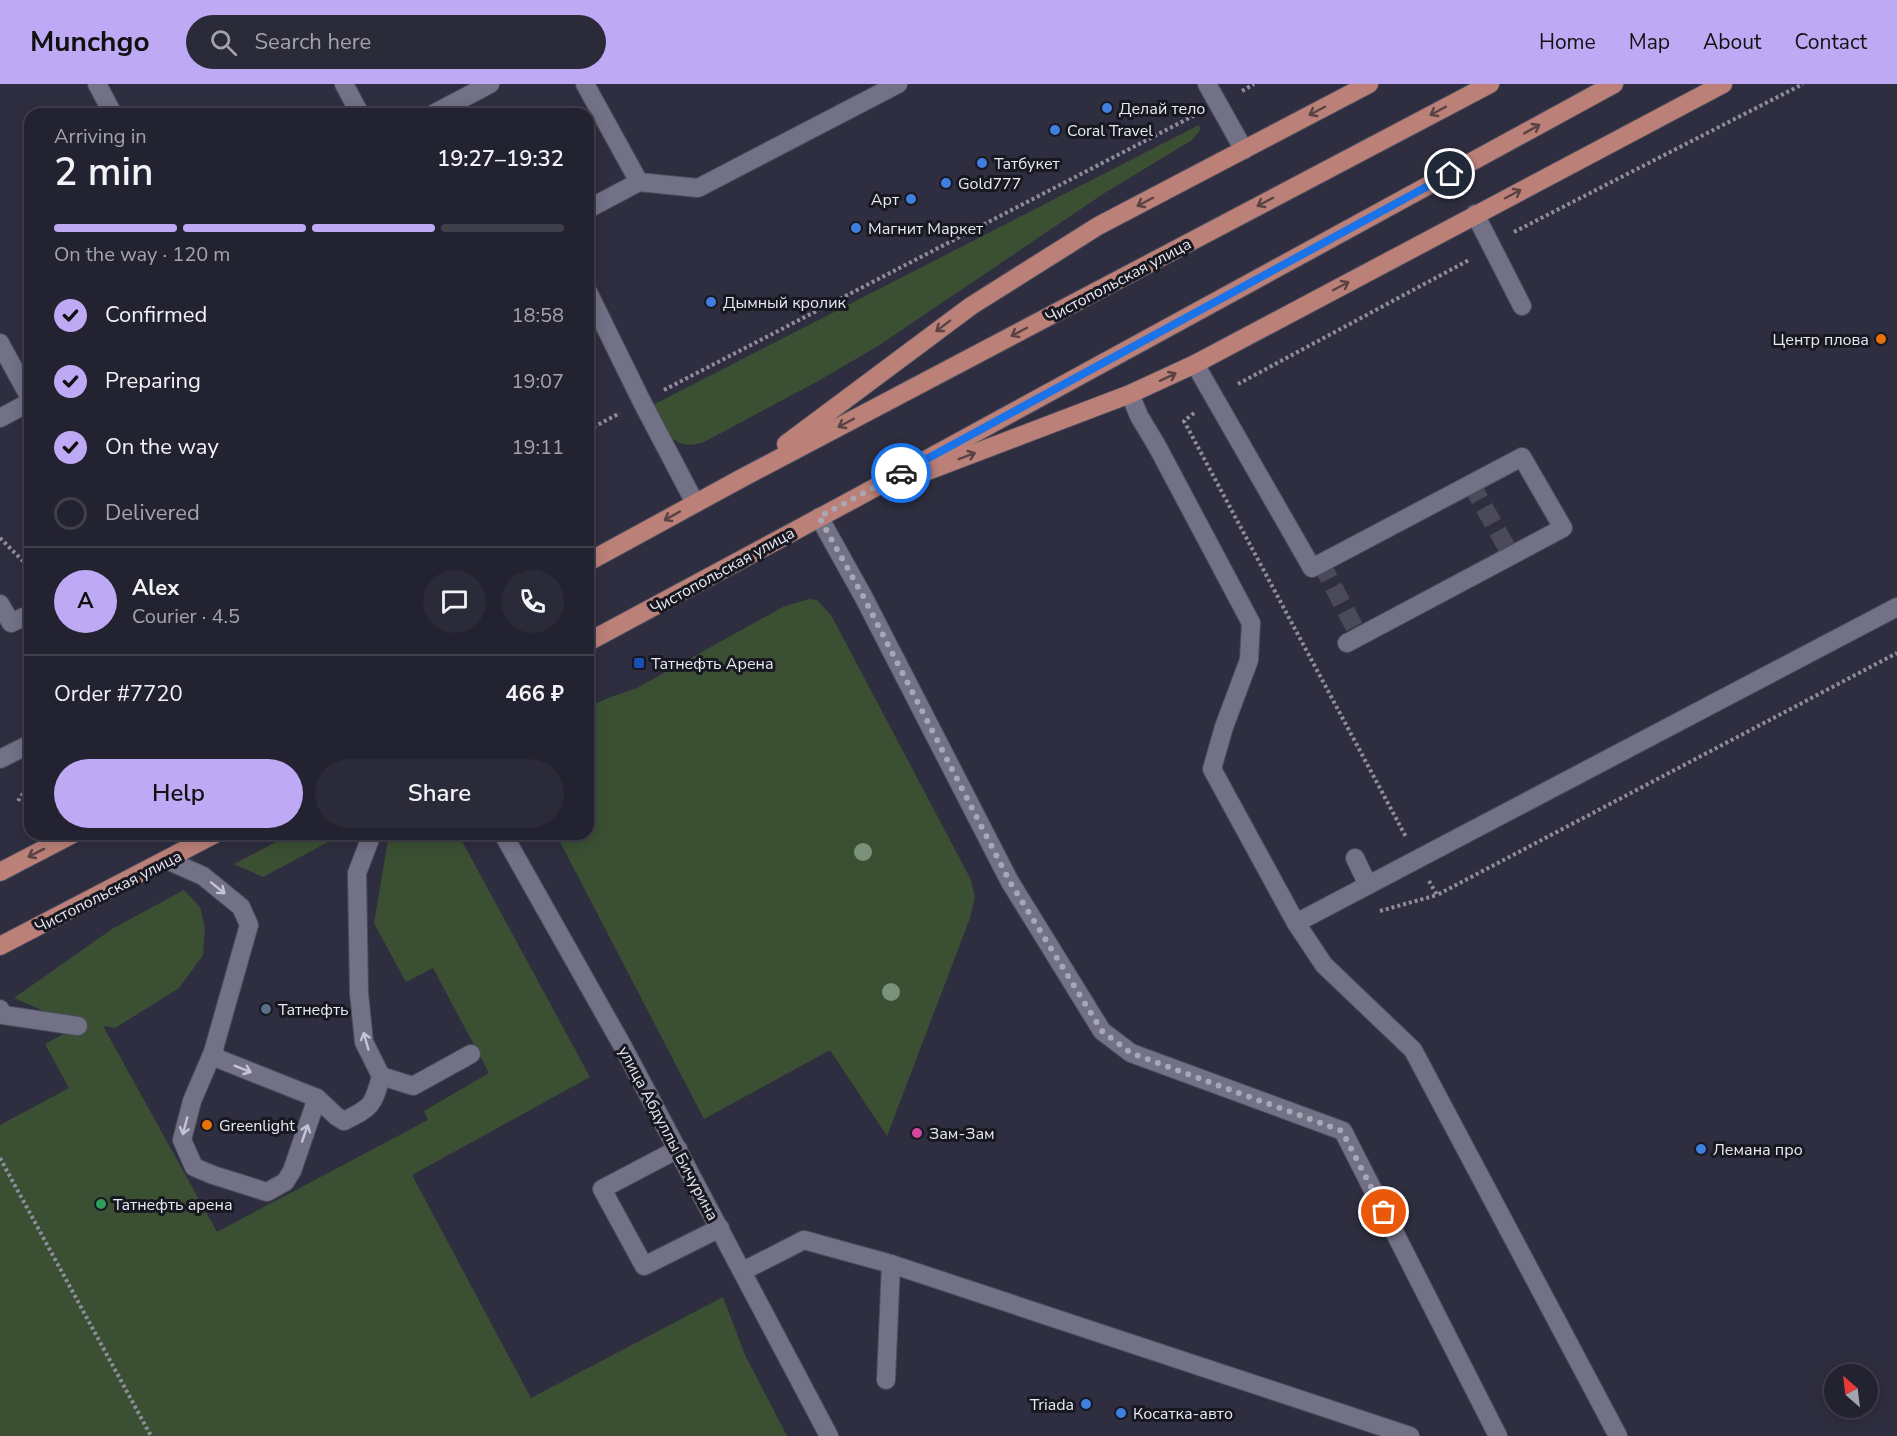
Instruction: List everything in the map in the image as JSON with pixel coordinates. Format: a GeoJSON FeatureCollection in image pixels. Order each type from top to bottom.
{"type":"FeatureCollection","features":[{"type":"Feature","properties":{"kind":"main road"},"geometry":{"type":"LineString","coordinates":[[742,478],[971,306],[1098,226],[1369,84]]}},
{"type":"Feature","properties":{"kind":"main road","name":"Чистопольская улица"},"geometry":{"type":"LineString","coordinates":[[594,559],[742,478],[1490,84]]}},
{"type":"Feature","properties":{"kind":"main road","name":"Чистопольская улица"},"geometry":{"type":"LineString","coordinates":[[594,639],[1614,84]]}},
{"type":"Feature","properties":{"kind":"main road"},"geometry":{"type":"LineString","coordinates":[[854,499],[1130,394],[1195,364],[1723,84]]}},
{"type":"Feature","properties":{"kind":"main road"},"geometry":{"type":"LineString","coordinates":[[0,872],[61,840]]}},
{"type":"Feature","properties":{"kind":"main road","name":"Чистопольская улица"},"geometry":{"type":"LineString","coordinates":[[0,946],[204,840]]}},
{"type":"Feature","properties":{"kind":"street"},"geometry":{"type":"LineString","coordinates":[[97,84],[110,108]]}},
{"type":"Feature","properties":{"kind":"street"},"geometry":{"type":"LineString","coordinates":[[344,84],[357,108]]}},
{"type":"Feature","properties":{"kind":"street"},"geometry":{"type":"LineString","coordinates":[[444,108],[490,84]]}},
{"type":"Feature","properties":{"kind":"street"},"geometry":{"type":"LineString","coordinates":[[585,84],[639,182]]}},
{"type":"Feature","properties":{"kind":"street"},"geometry":{"type":"LineString","coordinates":[[594,206],[639,182],[698,188],[898,84]]}},
{"type":"Feature","properties":{"kind":"street"},"geometry":{"type":"LineString","coordinates":[[1207,84],[1244,150]]}},
{"type":"Feature","properties":{"kind":"street"},"geometry":{"type":"LineString","coordinates":[[1475,214],[1522,306]]}},
{"type":"Feature","properties":{"kind":"street"},"geometry":{"type":"LineString","coordinates":[[594,304],[695,503]]}},
{"type":"Feature","properties":{"kind":"street"},"geometry":{"type":"LineString","coordinates":[[0,343],[24,389]]}},
{"type":"Feature","properties":{"kind":"street"},"geometry":{"type":"LineString","coordinates":[[1195,364],[1312,568],[1522,457],[1563,528],[1347,643]]}},
{"type":"Feature","properties":{"kind":"street"},"geometry":{"type":"LineString","coordinates":[[1130,394],[1139,416],[1251,623],[1249,660],[1224,727],[1212,769],[1296,923],[1324,965],[1413,1050],[1618,1436]]}},
{"type":"Feature","properties":{"kind":"street"},"geometry":{"type":"LineString","coordinates":[[0,418],[24,404]]}},
{"type":"Feature","properties":{"kind":"street"},"geometry":{"type":"LineString","coordinates":[[819,517],[863,596],[1010,882],[1102,1031],[1131,1053],[1342,1131],[1498,1436]]}},
{"type":"Feature","properties":{"kind":"street"},"geometry":{"type":"LineString","coordinates":[[0,604],[10,623],[24,617]]}},
{"type":"Feature","properties":{"kind":"street"},"geometry":{"type":"LineString","coordinates":[[1296,923],[1897,607]]}},
{"type":"Feature","properties":{"kind":"street"},"geometry":{"type":"LineString","coordinates":[[0,759],[24,747]]}},
{"type":"Feature","properties":{"kind":"street"},"geometry":{"type":"LineString","coordinates":[[213,1052],[219,1059],[317,1098],[344,1121],[370,1106],[381,1076],[364,1042],[359,993],[357,873],[370,840]]}},
{"type":"Feature","properties":{"kind":"street","name":"улица Абдуллы Бичурина"},"geometry":{"type":"LineString","coordinates":[[506,840],[622,1045],[829,1436]]}},
{"type":"Feature","properties":{"kind":"street"},"geometry":{"type":"LineString","coordinates":[[1355,858],[1368,885]]}},
{"type":"Feature","properties":{"kind":"street"},"geometry":{"type":"LineString","coordinates":[[167,860],[203,876],[241,907],[249,925],[213,1052],[192,1101],[182,1140],[194,1167],[267,1192],[285,1182],[292,1171],[317,1098]]}},
{"type":"Feature","properties":{"kind":"street"},"geometry":{"type":"LineString","coordinates":[[0,1009],[3,1015],[78,1026]]}},
{"type":"Feature","properties":{"kind":"street"},"geometry":{"type":"LineString","coordinates":[[381,1076],[413,1086],[471,1054]]}},
{"type":"Feature","properties":{"kind":"street"},"geometry":{"type":"LineString","coordinates":[[678,1149],[602,1189],[644,1266],[720,1228]]}},
{"type":"Feature","properties":{"kind":"street"},"geometry":{"type":"LineString","coordinates":[[743,1271],[804,1240],[891,1264],[1410,1436]]}},
{"type":"Feature","properties":{"kind":"street"},"geometry":{"type":"LineString","coordinates":[[886,1380],[891,1264]]}},
{"type":"Feature","properties":{"kind":"path"},"geometry":{"type":"LineString","coordinates":[[594,427],[1254,84]]}},
{"type":"Feature","properties":{"kind":"path"},"geometry":{"type":"LineString","coordinates":[[1184,421],[1437,895],[1897,653]]}},
{"type":"Feature","properties":{"kind":"path"},"geometry":{"type":"LineString","coordinates":[[0,538],[24,562]]}},
{"type":"Feature","properties":{"kind":"path"},"geometry":{"type":"LineString","coordinates":[[18,801],[24,792]]}},
{"type":"Feature","properties":{"kind":"path"},"geometry":{"type":"LineString","coordinates":[[0,1158],[151,1436]]}},
{"type":"Feature","properties":{"kind":"green space"},"geometry":{"type":"Polygon","coordinates":[[[1199,125],[1200,130],[1192,140],[1103,194],[878,346],[818,381],[704,442],[693,445],[684,444],[671,437],[666,430],[653,405],[1199,125]]]}},
{"type":"Feature","properties":{"kind":"green space"},"geometry":{"type":"Polygon","coordinates":[[[809,599],[817,600],[831,615],[970,878],[975,897],[970,918],[887,1136],[830,1050],[704,1119],[559,840],[594,840],[594,704],[637,688],[783,607],[809,599]]]}},
{"type":"Feature","properties":{"kind":"green space"},"geometry":{"type":"Polygon","coordinates":[[[280,840],[332,840],[263,877],[234,864],[280,840]]]}},
{"type":"Feature","properties":{"kind":"green space","name":"Татнефть арена"},"geometry":{"type":"Polygon","coordinates":[[[388,840],[461,840],[590,1077],[412,1175],[531,1398],[723,1297],[745,1355],[787,1436],[0,1436],[0,1125],[69,1088],[45,1044],[78,1026],[14,998],[112,929],[184,890],[200,907],[205,928],[203,955],[179,988],[115,1028],[103,1026],[217,1232],[428,1120],[424,1111],[489,1073],[433,968],[406,982],[374,923],[388,840]]]}},
{"type":"Feature","properties":{"kind":"tunnel"},"geometry":{"type":"LineString","coordinates":[[1471,484],[1511,555]]}},
{"type":"Feature","properties":{"kind":"tunnel"},"geometry":{"type":"LineString","coordinates":[[1321,563],[1359,636]]}},
{"type":"Feature","properties":{"kind":"way so far"},"geometry":{"type":"LineString","coordinates":[[901,473],[819,517],[863,596],[1010,882],[1102,1031],[1131,1053],[1342,1131],[1384,1212]]}},
{"type":"Feature","properties":{"kind":"place","name":"Делай тело"},"geometry":{"type":"Point","coordinates":[1107,108]}},
{"type":"Feature","properties":{"kind":"place","name":"Coral Travel"},"geometry":{"type":"Point","coordinates":[1055,130]}},
{"type":"Feature","properties":{"kind":"place","name":"Татбукет"},"geometry":{"type":"Point","coordinates":[982,163]}},
{"type":"Feature","properties":{"kind":"place","name":"Gold777"},"geometry":{"type":"Point","coordinates":[946,183]}},
{"type":"Feature","properties":{"kind":"place","name":"Арт"},"geometry":{"type":"Point","coordinates":[911,199]}},
{"type":"Feature","properties":{"kind":"place","name":"Магнит Маркет"},"geometry":{"type":"Point","coordinates":[856,228]}},
{"type":"Feature","properties":{"kind":"place","name":"Дымный кролик"},"geometry":{"type":"Point","coordinates":[711,302]}},
{"type":"Feature","properties":{"kind":"place","name":"Центр плова"},"geometry":{"type":"Point","coordinates":[1881,339]}},
{"type":"Feature","properties":{"kind":"place","name":"Татнефть Арена"},"geometry":{"type":"Point","coordinates":[639,663]}},
{"type":"Feature","properties":{"kind":"place","name":"Татнефть"},"geometry":{"type":"Point","coordinates":[266,1009]}},
{"type":"Feature","properties":{"kind":"place","name":"Greenlight"},"geometry":{"type":"Point","coordinates":[207,1125]}},
{"type":"Feature","properties":{"kind":"place","name":"Зам-Зам"},"geometry":{"type":"Point","coordinates":[917,1133]}},
{"type":"Feature","properties":{"kind":"place","name":"Лемана про"},"geometry":{"type":"Point","coordinates":[1701,1149]}},
{"type":"Feature","properties":{"kind":"place","name":"Татнефть арена"},"geometry":{"type":"Point","coordinates":[101,1204]}},
{"type":"Feature","properties":{"kind":"place","name":"Triada"},"geometry":{"type":"Point","coordinates":[1086,1404]}},
{"type":"Feature","properties":{"kind":"place","name":"Косатка-авто"},"geometry":{"type":"Point","coordinates":[1121,1413]}},
{"type":"Feature","properties":{"kind":"route"},"geometry":{"type":"LineString","coordinates":[[901,473],[1450,174]]}}]}
